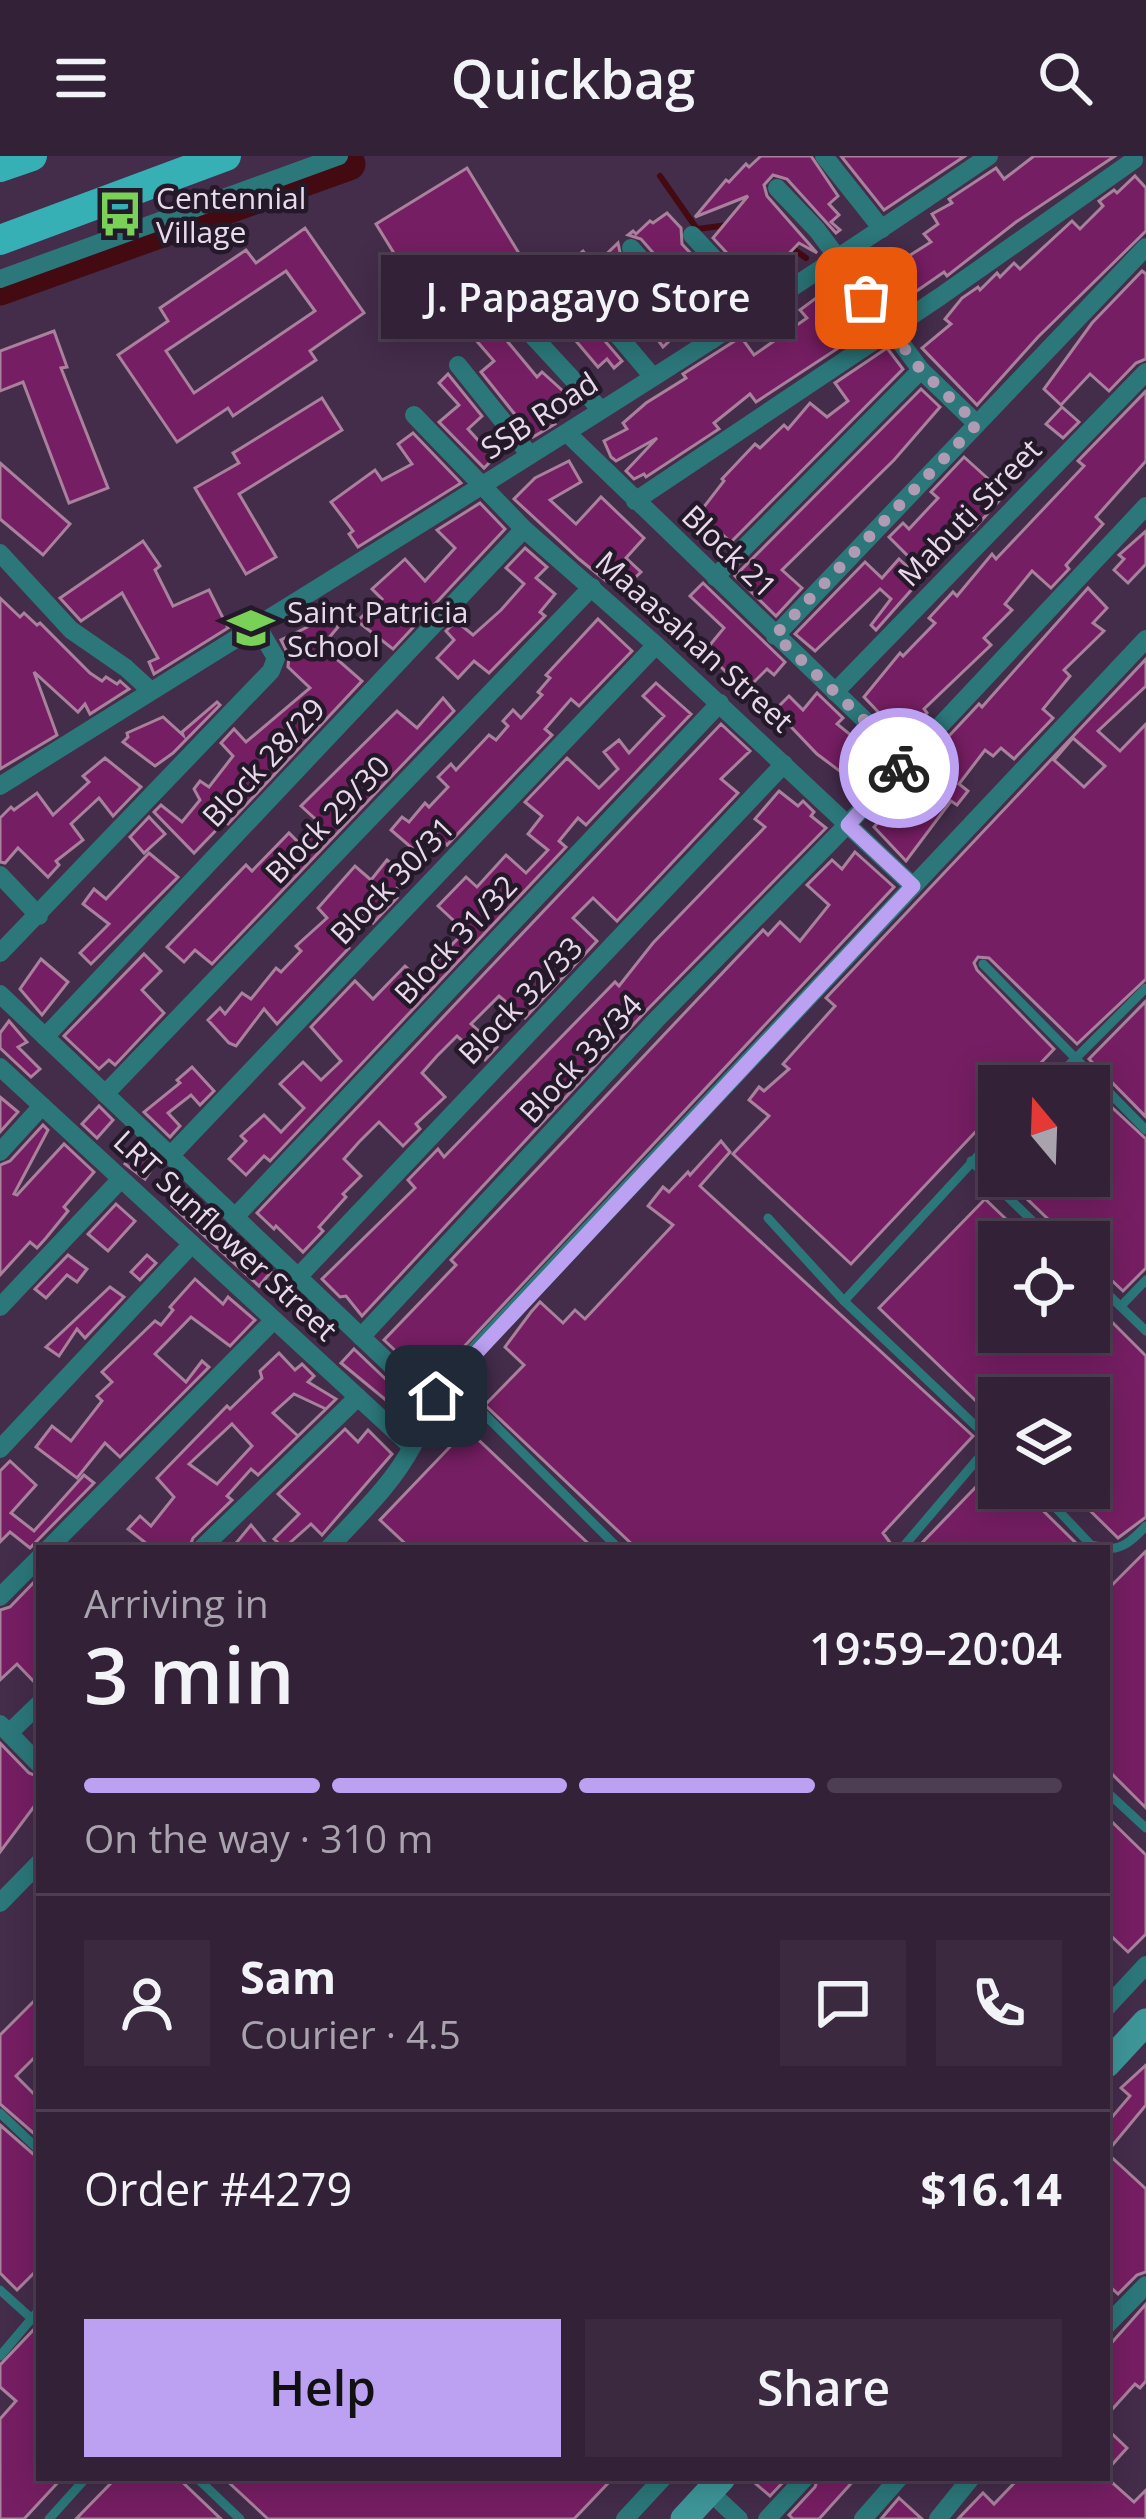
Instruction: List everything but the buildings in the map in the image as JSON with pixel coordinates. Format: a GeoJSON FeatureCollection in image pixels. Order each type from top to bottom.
{"type":"FeatureCollection","features":[{"type":"Feature","properties":{"kind":"main road"},"geometry":{"type":"LineString","coordinates":[[0,166],[32,156]]}},
{"type":"Feature","properties":{"kind":"main road"},"geometry":{"type":"LineString","coordinates":[[0,240],[226,156]]}},
{"type":"Feature","properties":{"kind":"street"},"geometry":{"type":"LineString","coordinates":[[0,279],[339,156]]}},
{"type":"Feature","properties":{"kind":"street"},"geometry":{"type":"LineString","coordinates":[[824,156],[882,229]]}},
{"type":"Feature","properties":{"kind":"street","name":"SSB Road"},"geometry":{"type":"LineString","coordinates":[[489,495],[530,454],[841,263],[986,157]]}},
{"type":"Feature","properties":{"kind":"street"},"geometry":{"type":"LineString","coordinates":[[635,501],[1137,163]]}},
{"type":"Feature","properties":{"kind":"street"},"geometry":{"type":"LineString","coordinates":[[777,188],[817,230],[921,370],[977,424]]}},
{"type":"Feature","properties":{"kind":"street"},"geometry":{"type":"LineString","coordinates":[[692,235],[762,310]]}},
{"type":"Feature","properties":{"kind":"street"},"geometry":{"type":"LineString","coordinates":[[775,635],[1146,247]]}},
{"type":"Feature","properties":{"kind":"street"},"geometry":{"type":"LineString","coordinates":[[631,248],[712,340]]}},
{"type":"Feature","properties":{"kind":"street"},"geometry":{"type":"LineString","coordinates":[[572,281],[653,376]]}},
{"type":"Feature","properties":{"kind":"street"},"geometry":{"type":"LineString","coordinates":[[517,319],[601,410]]}},
{"type":"Feature","properties":{"kind":"street"},"geometry":{"type":"LineString","coordinates":[[458,365],[530,454]]}},
{"type":"Feature","properties":{"kind":"street"},"geometry":{"type":"LineString","coordinates":[[715,577],[921,370]]}},
{"type":"Feature","properties":{"kind":"street","name":"Mabuti Street"},"geometry":{"type":"LineString","coordinates":[[835,692],[1146,372]]}},
{"type":"Feature","properties":{"kind":"street","name":"Maaasahan Street"},"geometry":{"type":"LineString","coordinates":[[414,415],[524,529],[656,645],[913,886]]}},
{"type":"Feature","properties":{"kind":"street","name":"Block 21"},"geometry":{"type":"LineString","coordinates":[[567,433],[906,760]]}},
{"type":"Feature","properties":{"kind":"street"},"geometry":{"type":"LineString","coordinates":[[0,786],[256,624],[489,495]]}},
{"type":"Feature","properties":{"kind":"street"},"geometry":{"type":"LineString","coordinates":[[848,825],[1146,506]]}},
{"type":"Feature","properties":{"kind":"street","name":"Block 28/29"},"geometry":{"type":"LineString","coordinates":[[46,1037],[524,529]]}},
{"type":"Feature","properties":{"kind":"street"},"geometry":{"type":"LineString","coordinates":[[0,553],[71,630],[126,668],[151,692]]}},
{"type":"Feature","properties":{"kind":"street","name":"Block 29/30"},"geometry":{"type":"LineString","coordinates":[[105,1094],[592,587]]}},
{"type":"Feature","properties":{"kind":"street"},"geometry":{"type":"LineString","coordinates":[[0,953],[271,671],[276,658],[256,624]]}},
{"type":"Feature","properties":{"kind":"street"},"geometry":{"type":"LineString","coordinates":[[332,1545],[412,1447],[431,1403],[463,1364],[1146,639]]}},
{"type":"Feature","properties":{"kind":"street","name":"Block 30/31"},"geometry":{"type":"LineString","coordinates":[[170,1156],[656,645]]}},
{"type":"Feature","properties":{"kind":"street","name":"Block 31/32"},"geometry":{"type":"LineString","coordinates":[[235,1217],[720,704]]}},
{"type":"Feature","properties":{"kind":"street","name":"Block 32/33"},"geometry":{"type":"LineString","coordinates":[[298,1277],[784,764]]}},
{"type":"Feature","properties":{"kind":"street","name":"Block 33/34"},"geometry":{"type":"LineString","coordinates":[[361,1337],[656,1020],[848,825]]}},
{"type":"Feature","properties":{"kind":"street"},"geometry":{"type":"LineString","coordinates":[[0,875],[39,916]]}},
{"type":"Feature","properties":{"kind":"street"},"geometry":{"type":"LineString","coordinates":[[0,994],[431,1403]]}},
{"type":"Feature","properties":{"kind":"street","name":"LRT Sunflower Street"},"geometry":{"type":"LineString","coordinates":[[0,1067],[412,1447]]}},
{"type":"Feature","properties":{"kind":"street"},"geometry":{"type":"LineString","coordinates":[[0,1152],[42,1106]]}},
{"type":"Feature","properties":{"kind":"street"},"geometry":{"type":"LineString","coordinates":[[0,1307],[122,1179]]}},
{"type":"Feature","properties":{"kind":"street"},"geometry":{"type":"LineString","coordinates":[[0,1450],[192,1244]]}},
{"type":"Feature","properties":{"kind":"street"},"geometry":{"type":"LineString","coordinates":[[52,1545],[274,1320]]}},
{"type":"Feature","properties":{"kind":"street"},"geometry":{"type":"LineString","coordinates":[[205,1545],[358,1397]]}},
{"type":"Feature","properties":{"kind":"street"},"geometry":{"type":"LineString","coordinates":[[0,1597],[36,1561]]}},
{"type":"Feature","properties":{"kind":"street"},"geometry":{"type":"LineString","coordinates":[[36,1706],[5,1728],[36,1761]]}},
{"type":"Feature","properties":{"kind":"street"},"geometry":{"type":"LineString","coordinates":[[0,1903],[36,1866]]}},
{"type":"Feature","properties":{"kind":"street"},"geometry":{"type":"LineString","coordinates":[[0,1872],[15,1888]]}},
{"type":"Feature","properties":{"kind":"street"},"geometry":{"type":"LineString","coordinates":[[1110,2004],[1146,1965]]}},
{"type":"Feature","properties":{"kind":"street"},"geometry":{"type":"LineString","coordinates":[[1110,2061],[1146,2022]]}},
{"type":"Feature","properties":{"kind":"street"},"geometry":{"type":"LineString","coordinates":[[1110,2322],[1146,2285]]}},
{"type":"Feature","properties":{"kind":"street"},"geometry":{"type":"LineString","coordinates":[[625,2519],[660,2481]]}},
{"type":"Feature","properties":{"kind":"street"},"geometry":{"type":"LineString","coordinates":[[766,2519],[802,2481]]}},
{"type":"Feature","properties":{"kind":"street"},"geometry":{"type":"LineString","coordinates":[[863,2519],[895,2481]]}},
{"type":"Feature","properties":{"kind":"street"},"geometry":{"type":"LineString","coordinates":[[938,2519],[969,2481]]}},
{"type":"Feature","properties":{"kind":"street"},"geometry":{"type":"LineString","coordinates":[[684,2519],[716,2485],[740,2519]]}},
{"type":"Feature","properties":{"kind":"lane"},"geometry":{"type":"LineString","coordinates":[[983,964],[1146,1130]]}},
{"type":"Feature","properties":{"kind":"lane"},"geometry":{"type":"LineString","coordinates":[[1070,1065],[1146,988]]}},
{"type":"Feature","properties":{"kind":"lane"},"geometry":{"type":"LineString","coordinates":[[844,1301],[978,1153]]}},
{"type":"Feature","properties":{"kind":"lane"},"geometry":{"type":"LineString","coordinates":[[970,1161],[1032,1221]]}},
{"type":"Feature","properties":{"kind":"lane"},"geometry":{"type":"LineString","coordinates":[[768,1218],[844,1301],[978,1427]]}},
{"type":"Feature","properties":{"kind":"lane"},"geometry":{"type":"LineString","coordinates":[[1120,1306],[1146,1280]]}},
{"type":"Feature","properties":{"kind":"lane"},"geometry":{"type":"LineString","coordinates":[[1110,1296],[1146,1331]]}},
{"type":"Feature","properties":{"kind":"lane"},"geometry":{"type":"LineString","coordinates":[[484,1414],[615,1545]]}},
{"type":"Feature","properties":{"kind":"lane"},"geometry":{"type":"LineString","coordinates":[[905,1545],[978,1464]]}},
{"type":"Feature","properties":{"kind":"lane"},"geometry":{"type":"LineString","coordinates":[[1057,1509],[1095,1545]]}},
{"type":"Feature","properties":{"kind":"lane"},"geometry":{"type":"LineString","coordinates":[[1110,1549],[1131,1541],[1146,1526]]}},
{"type":"Feature","properties":{"kind":"lane"},"geometry":{"type":"LineString","coordinates":[[1110,1795],[1146,1828]]}},
{"type":"Feature","properties":{"kind":"lane"},"geometry":{"type":"LineString","coordinates":[[0,2113],[36,2147]]}},
{"type":"Feature","properties":{"kind":"lane"},"geometry":{"type":"LineString","coordinates":[[0,2290],[35,2314],[0,2356]]}},
{"type":"Feature","properties":{"kind":"lane"},"geometry":{"type":"LineString","coordinates":[[49,2519],[83,2481]]}},
{"type":"Feature","properties":{"kind":"lane"},"geometry":{"type":"LineString","coordinates":[[200,2481],[240,2519]]}},
{"type":"Feature","properties":{"kind":"waterway"},"geometry":{"type":"LineString","coordinates":[[0,289],[349,164]]}},
{"type":"Feature","properties":{"kind":"waterway"},"geometry":{"type":"LineString","coordinates":[[660,176],[697,229],[728,225]]}},
{"type":"Feature","properties":{"kind":"waterway"},"geometry":{"type":"LineString","coordinates":[[789,246],[806,258]]}},
{"type":"Feature","properties":{"kind":"way so far"},"geometry":{"type":"LineString","coordinates":[[866,298],[921,370],[977,424],[775,635],[906,760],[899,768]]}},
{"type":"Feature","properties":{"kind":"place","name":"Centennial Village"},"geometry":{"type":"Point","coordinates":[120,214]}},
{"type":"Feature","properties":{"kind":"place","name":"J. Papagayo Store"},"geometry":{"type":"Point","coordinates":[866,298]}},
{"type":"Feature","properties":{"kind":"place","name":"Saint Patricia School"},"geometry":{"type":"Point","coordinates":[251,628]}},
{"type":"Feature","properties":{"kind":"route"},"geometry":{"type":"LineString","coordinates":[[436,1396],[913,886],[848,825],[899,768]]}}]}
